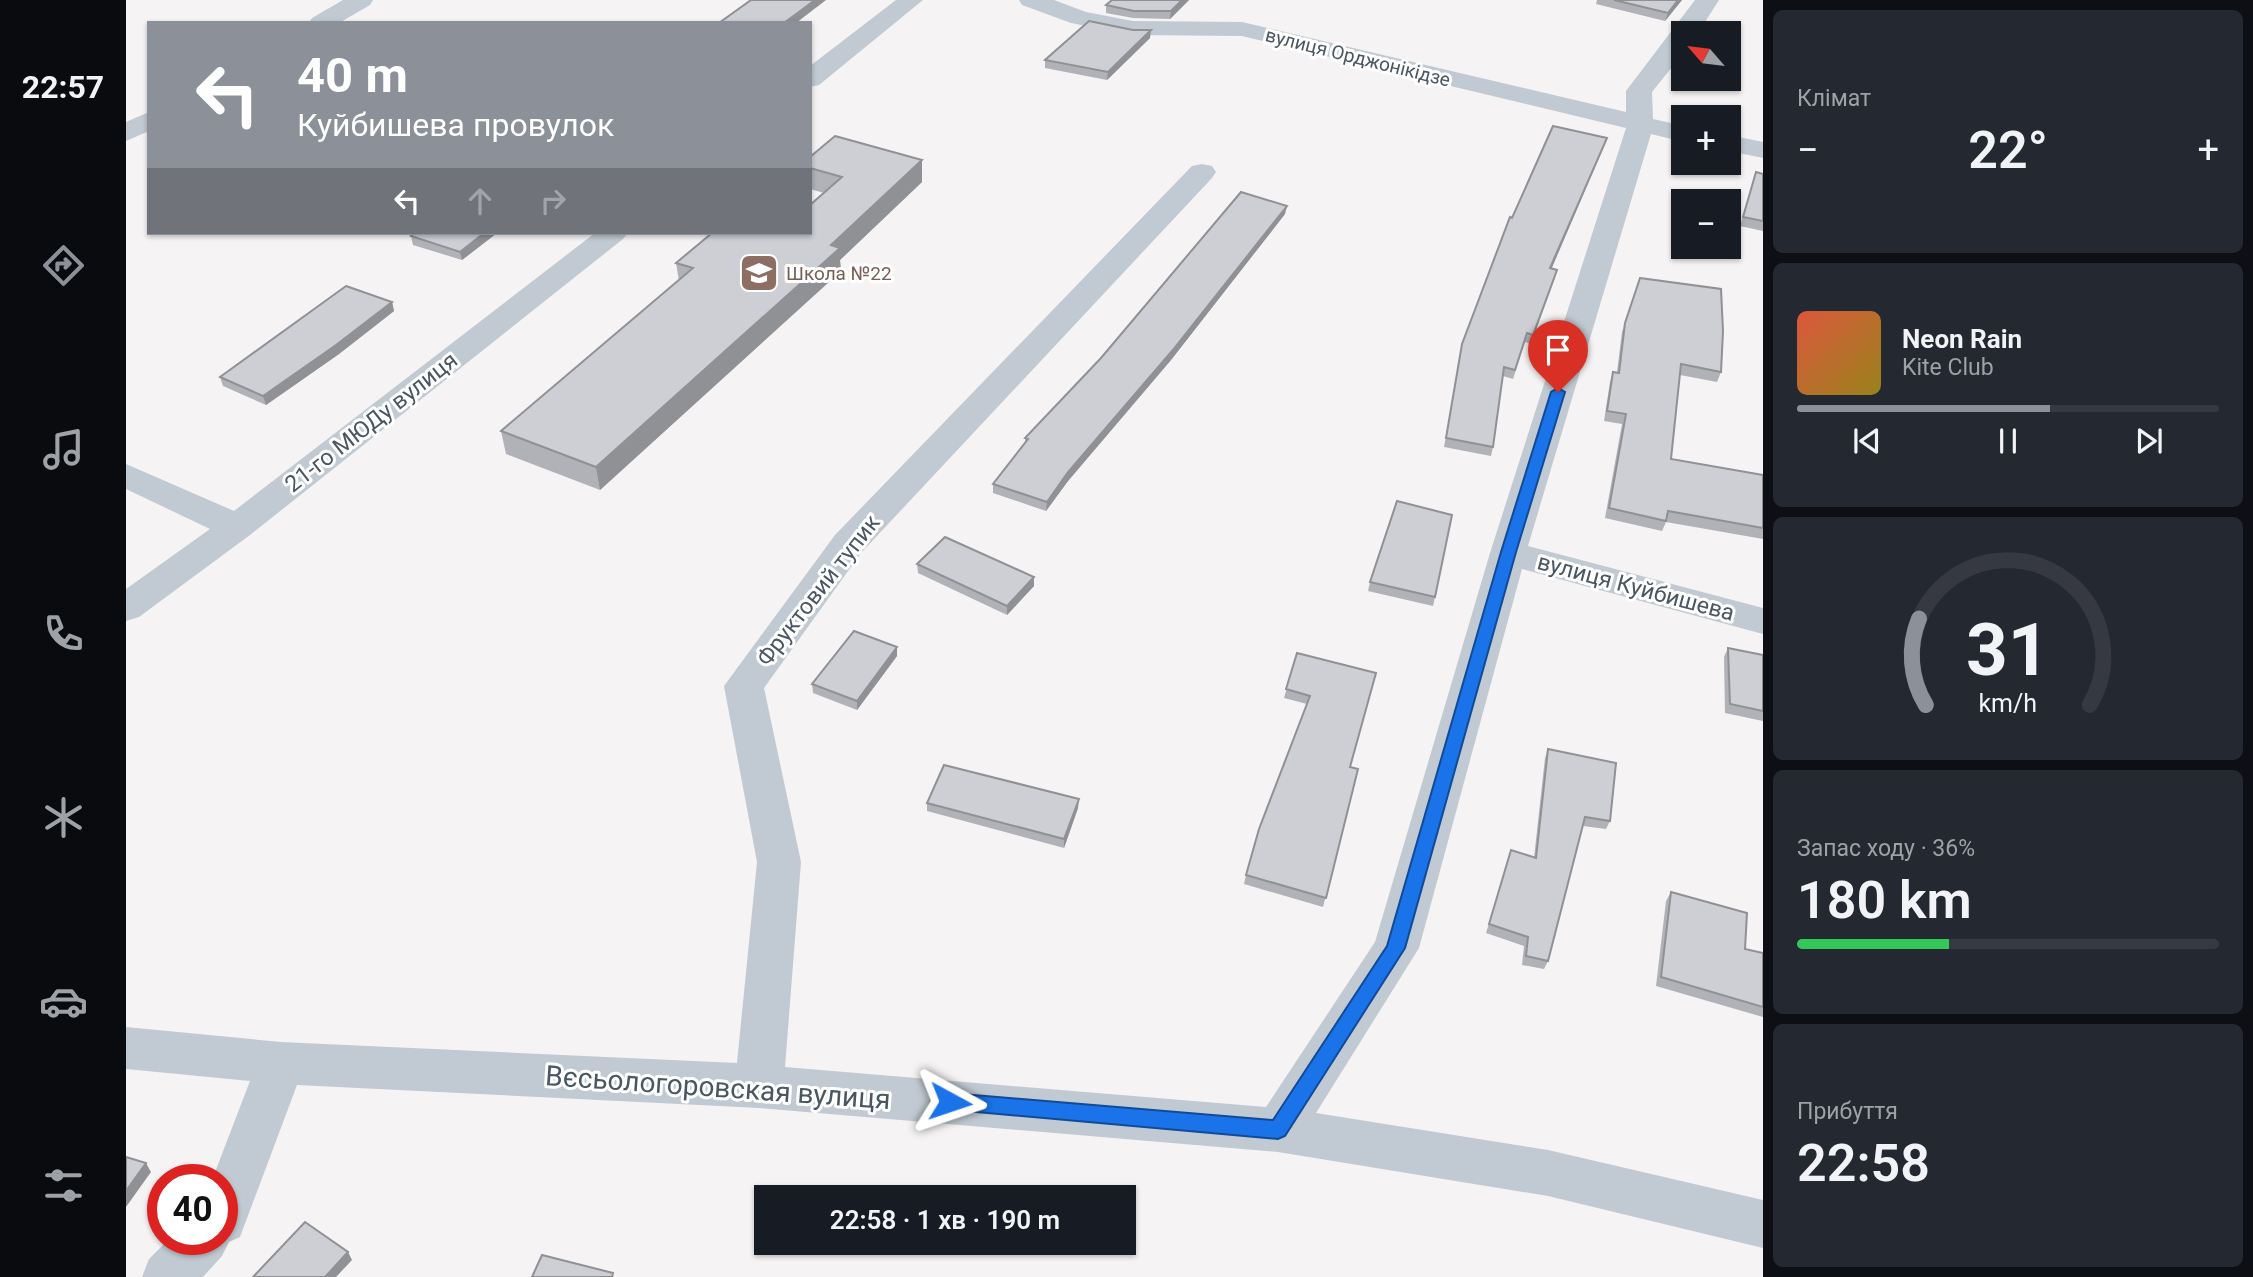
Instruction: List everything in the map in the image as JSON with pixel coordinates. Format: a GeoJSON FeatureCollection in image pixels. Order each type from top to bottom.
{"type":"FeatureCollection","features":[{"type":"Feature","properties":{"kind":"street"},"geometry":{"type":"LineString","coordinates":[[324,21],[361,0]]}},
{"type":"Feature","properties":{"kind":"street"},"geometry":{"type":"LineString","coordinates":[[812,77],[911,0]]}},
{"type":"Feature","properties":{"kind":"street","name":"вулиця Орджонікідзе"},"geometry":{"type":"LineString","coordinates":[[1031,0],[1080,18],[1133,28],[1242,29],[1671,131]]}},
{"type":"Feature","properties":{"kind":"street"},"geometry":{"type":"LineString","coordinates":[[1695,21],[1707,0]]}},
{"type":"Feature","properties":{"kind":"street"},"geometry":{"type":"LineString","coordinates":[[1278,1130],[1396,948],[1508,552],[1640,125],[1639,91],[1671,50]]}},
{"type":"Feature","properties":{"kind":"street"},"geometry":{"type":"LineString","coordinates":[[126,133],[147,121]]}},
{"type":"Feature","properties":{"kind":"street"},"geometry":{"type":"LineString","coordinates":[[1741,145],[1763,150]]}},
{"type":"Feature","properties":{"kind":"street","name":"Фруктовий тупик"},"geometry":{"type":"LineString","coordinates":[[759,1086],[779,862],[744,686],[848,544],[1202,172]]}},
{"type":"Feature","properties":{"kind":"street","name":"21-го МЮДу вулиця"},"geometry":{"type":"LineString","coordinates":[[126,608],[237,527],[610,235]]}},
{"type":"Feature","properties":{"kind":"street"},"geometry":{"type":"LineString","coordinates":[[126,475],[237,527]]}},
{"type":"Feature","properties":{"kind":"street","name":"вулиця Куйбишева"},"geometry":{"type":"LineString","coordinates":[[1508,552],[1763,621]]}},
{"type":"Feature","properties":{"kind":"street","name":"Вєсьологоровская вулиця"},"geometry":{"type":"LineString","coordinates":[[126,1048],[281,1063],[759,1086],[1278,1130],[1548,1173],[1763,1224]]}},
{"type":"Feature","properties":{"kind":"street"},"geometry":{"type":"LineString","coordinates":[[238,1177],[281,1063]]}},
{"type":"Feature","properties":{"kind":"street"},"geometry":{"type":"LineString","coordinates":[[168,1277],[189,1255]]}},
{"type":"Feature","properties":{"kind":"building"},"geometry":{"type":"Polygon","coordinates":[[[751,0],[815,0],[787,21],[722,21],[751,0]]]}},
{"type":"Feature","properties":{"kind":"building"},"geometry":{"type":"Polygon","coordinates":[[[1112,0],[1182,0],[1171,11],[1134,11],[1106,5],[1112,0]]]}},
{"type":"Feature","properties":{"kind":"building"},"geometry":{"type":"Polygon","coordinates":[[[1614,0],[1678,0],[1668,13],[1614,0]]]}},
{"type":"Feature","properties":{"kind":"building"},"geometry":{"type":"Polygon","coordinates":[[[1089,21],[1133,30],[1151,30],[1108,72],[1045,60],[1089,21]]]}},
{"type":"Feature","properties":{"kind":"building"},"geometry":{"type":"Polygon","coordinates":[[[1553,126],[1607,138],[1550,268],[1557,270],[1533,335],[1527,333],[1515,370],[1504,367],[1493,447],[1446,438],[1462,344],[1510,217],[1512,218],[1553,126]]]}},
{"type":"Feature","properties":{"kind":"building"},"geometry":{"type":"Polygon","coordinates":[[[835,136],[922,160],[831,245],[840,248],[596,467],[501,431],[693,268],[676,263],[710,235],[812,235],[812,203],[842,177],[812,169],[812,155],[835,136]]]}},
{"type":"Feature","properties":{"kind":"building"},"geometry":{"type":"Polygon","coordinates":[[[1756,172],[1763,174],[1763,221],[1743,217],[1756,172]]]}},
{"type":"Feature","properties":{"kind":"building"},"geometry":{"type":"Polygon","coordinates":[[[1241,192],[1287,206],[1172,351],[1068,472],[1047,502],[993,484],[1028,439],[1025,438],[1101,358],[1241,192]]]}},
{"type":"Feature","properties":{"kind":"building"},"geometry":{"type":"Polygon","coordinates":[[[412,235],[481,235],[460,252],[412,235]]]}},
{"type":"Feature","properties":{"kind":"building"},"geometry":{"type":"Polygon","coordinates":[[[1640,278],[1721,289],[1721,372],[1681,364],[1671,459],[1763,475],[1763,528],[1668,511],[1666,521],[1609,508],[1626,414],[1607,411],[1613,372],[1619,373],[1625,323],[1640,278]]]}},
{"type":"Feature","properties":{"kind":"building"},"geometry":{"type":"Polygon","coordinates":[[[346,286],[392,302],[263,396],[220,377],[346,286]]]}},
{"type":"Feature","properties":{"kind":"building"},"geometry":{"type":"Polygon","coordinates":[[[1397,501],[1452,515],[1435,597],[1370,582],[1397,501]]]}},
{"type":"Feature","properties":{"kind":"building"},"geometry":{"type":"Polygon","coordinates":[[[945,537],[1034,577],[1007,606],[917,564],[945,537]]]}},
{"type":"Feature","properties":{"kind":"building"},"geometry":{"type":"Polygon","coordinates":[[[854,631],[897,647],[857,701],[812,684],[854,631]]]}},
{"type":"Feature","properties":{"kind":"building"},"geometry":{"type":"Polygon","coordinates":[[[1728,648],[1763,655],[1763,711],[1730,704],[1728,648]]]}},
{"type":"Feature","properties":{"kind":"building"},"geometry":{"type":"Polygon","coordinates":[[[1297,653],[1376,673],[1350,767],[1358,769],[1326,898],[1246,875],[1259,829],[1310,696],[1286,689],[1297,653]]]}},
{"type":"Feature","properties":{"kind":"building"},"geometry":{"type":"Polygon","coordinates":[[[1548,749],[1616,763],[1610,821],[1585,817],[1548,961],[1526,956],[1528,937],[1489,924],[1511,850],[1536,858],[1548,749]]]}},
{"type":"Feature","properties":{"kind":"building"},"geometry":{"type":"Polygon","coordinates":[[[944,765],[1079,799],[1064,839],[927,803],[944,765]]]}},
{"type":"Feature","properties":{"kind":"building"},"geometry":{"type":"Polygon","coordinates":[[[1671,892],[1747,913],[1745,949],[1763,953],[1763,1007],[1661,977],[1671,892]]]}},
{"type":"Feature","properties":{"kind":"building"},"geometry":{"type":"Polygon","coordinates":[[[126,1157],[146,1163],[126,1191],[126,1157]]]}},
{"type":"Feature","properties":{"kind":"building"},"geometry":{"type":"Polygon","coordinates":[[[305,1222],[348,1252],[325,1277],[253,1277],[305,1222]]]}},
{"type":"Feature","properties":{"kind":"building"},"geometry":{"type":"Polygon","coordinates":[[[542,1255],[613,1273],[612,1277],[532,1277],[542,1255]]]}},
{"type":"Feature","properties":{"kind":"place","name":"Школа №22"},"geometry":{"type":"Point","coordinates":[759,273]}},
{"type":"Feature","properties":{"kind":"route"},"geometry":{"type":"LineString","coordinates":[[950,1102],[1278,1130],[1396,948],[1508,552],[1558,392]]}}]}
